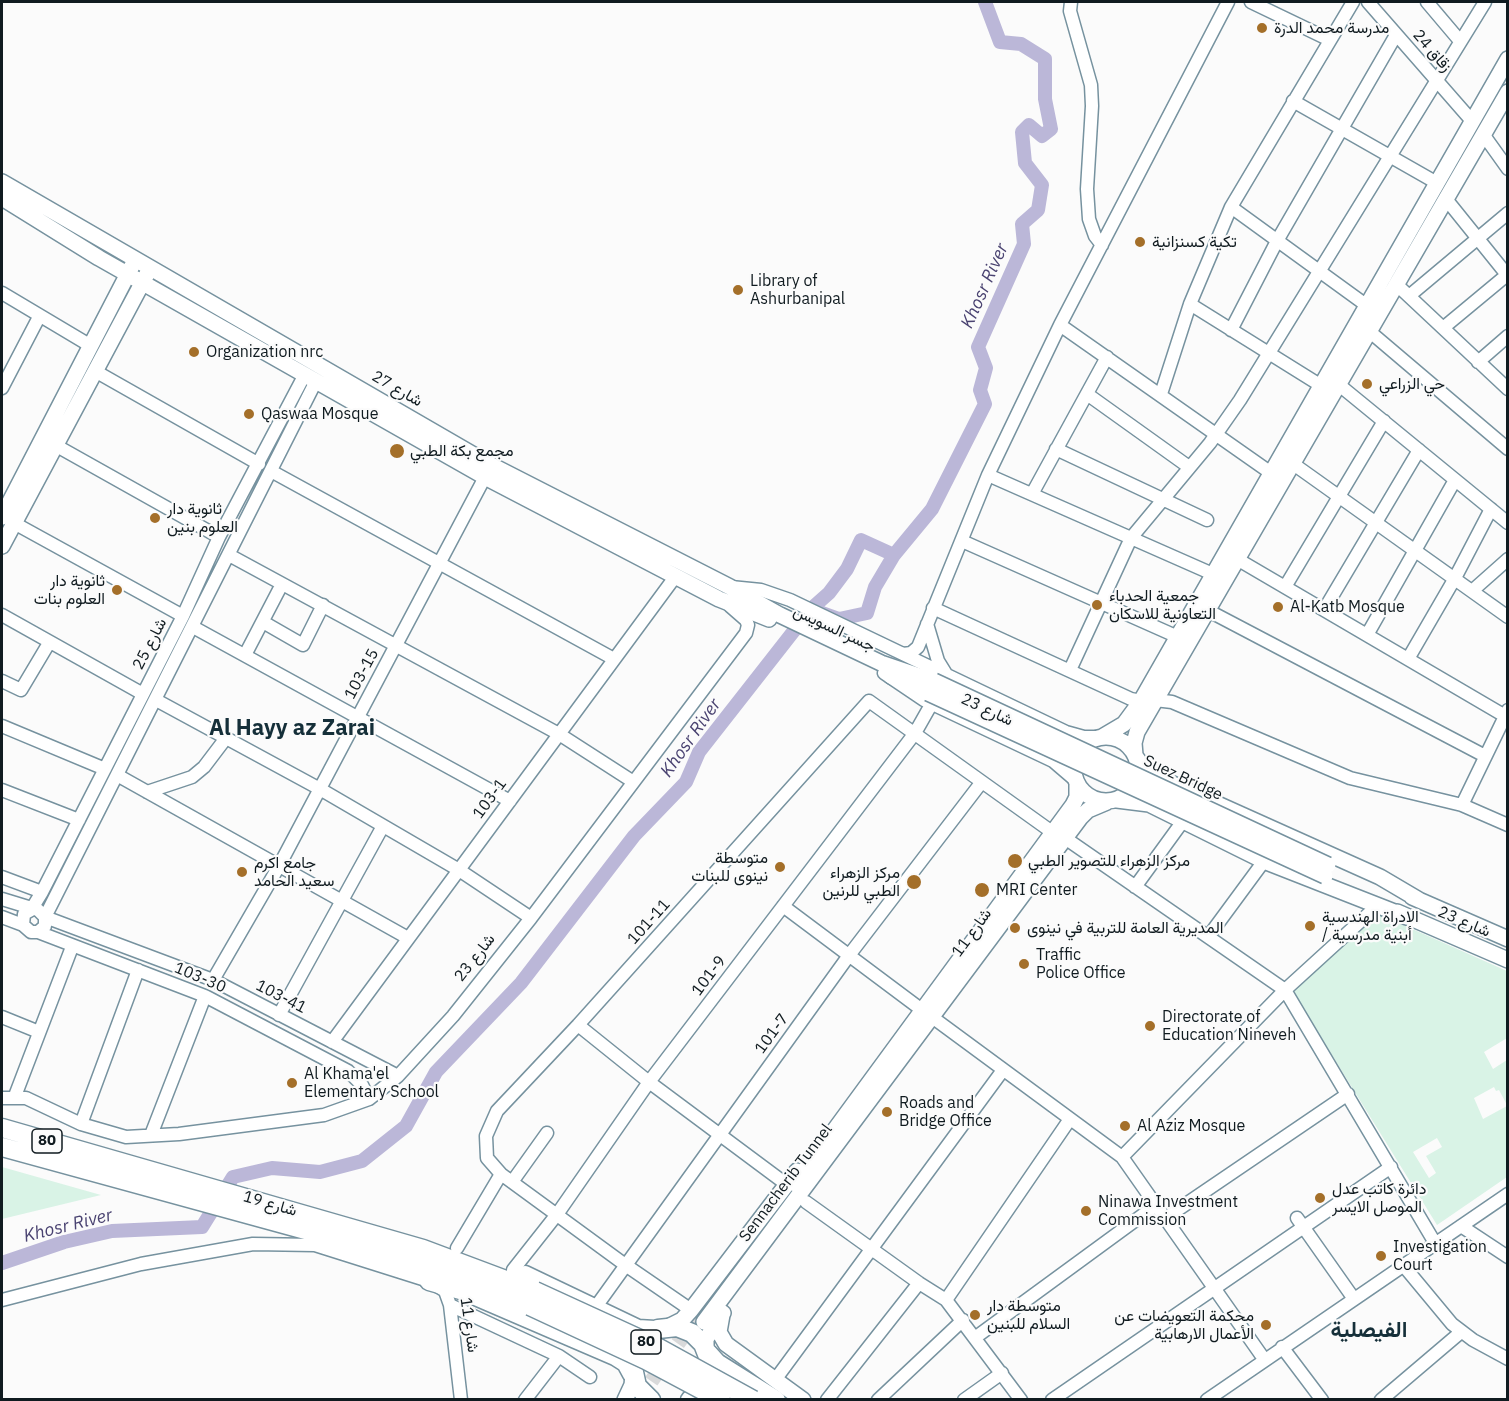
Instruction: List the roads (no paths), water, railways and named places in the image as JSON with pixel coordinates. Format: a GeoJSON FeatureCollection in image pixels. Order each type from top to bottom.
{"type":"FeatureCollection","features":[{"type":"Feature","properties":{"kind":"highway","name":"شارع 19"},"geometry":{"type":"LineString","coordinates":[[2,1128],[89,1161],[332,1232],[469,1280],[532,1298]]}},
{"type":"Feature","properties":{"kind":"highway","name":"شارع 19"},"geometry":{"type":"LineString","coordinates":[[2,1147],[89,1161]]}},
{"type":"Feature","properties":{"kind":"highway","name":"شارع 19"},"geometry":{"type":"LineString","coordinates":[[332,1232],[391,1239],[472,1266],[532,1298]]}},
{"type":"Feature","properties":{"kind":"highway"},"geometry":{"type":"LineString","coordinates":[[332,1232],[380,1266]]}},
{"type":"Feature","properties":{"kind":"highway"},"geometry":{"type":"LineString","coordinates":[[391,1239],[435,1242],[457,1248],[513,1270],[639,1329],[692,1333],[717,1363],[776,1400]]}},
{"type":"Feature","properties":{"kind":"highway"},"geometry":{"type":"LineString","coordinates":[[429,1281],[464,1291],[615,1356],[623,1361],[637,1386],[651,1400]]}},
{"type":"Feature","properties":{"kind":"highway","name":"80"},"geometry":{"type":"LineString","coordinates":[[532,1298],[722,1400]]}},
{"type":"Feature","properties":{"kind":"highway","name":"80"},"geometry":{"type":"LineString","coordinates":[[532,1298],[663,1350],[753,1400]]}},
{"type":"Feature","properties":{"kind":"highway"},"geometry":{"type":"LineString","coordinates":[[632,1374],[632,1360],[637,1346],[661,1329]]}},
{"type":"Feature","properties":{"kind":"highway"},"geometry":{"type":"LineString","coordinates":[[690,1400],[706,1382],[710,1369],[707,1351]]}},
{"type":"Feature","properties":{"kind":"main road"},"geometry":{"type":"LineString","coordinates":[[1112,801],[1133,787],[1137,777],[1135,737],[1148,701],[1178,637],[1508,59]]}},
{"type":"Feature","properties":{"kind":"main road"},"geometry":{"type":"LineString","coordinates":[[1407,917],[1376,907],[1264,861],[1149,804],[1089,798],[1075,782],[1075,757],[1081,748],[1124,724],[1148,701],[1207,610],[1508,93]]}},
{"type":"Feature","properties":{"kind":"main road","name":"شارع 27"},"geometry":{"type":"LineString","coordinates":[[2,182],[146,275],[491,465],[730,587],[778,619]]}},
{"type":"Feature","properties":{"kind":"main road","name":"شارع 27"},"geometry":{"type":"LineString","coordinates":[[2,198],[99,258],[132,267]]}},
{"type":"Feature","properties":{"kind":"main road"},"geometry":{"type":"LineString","coordinates":[[99,258],[116,278],[117,294]]}},
{"type":"Feature","properties":{"kind":"main road"},"geometry":{"type":"LineString","coordinates":[[2,546],[5,518],[132,267]]}},
{"type":"Feature","properties":{"kind":"main road"},"geometry":{"type":"LineString","coordinates":[[5,518],[55,445],[146,275]]}},
{"type":"Feature","properties":{"kind":"main road","name":"شارع 27"},"geometry":{"type":"LineString","coordinates":[[146,275],[170,296],[310,379],[485,477],[719,599],[778,619]]}},
{"type":"Feature","properties":{"kind":"main road"},"geometry":{"type":"LineString","coordinates":[[130,304],[150,295],[170,296]]}},
{"type":"Feature","properties":{"kind":"main road","name":"جسر السويس"},"geometry":{"type":"LineString","coordinates":[[778,619],[881,668]]}},
{"type":"Feature","properties":{"kind":"main road","name":"شارع 23"},"geometry":{"type":"LineString","coordinates":[[881,668],[935,688]]}},
{"type":"Feature","properties":{"kind":"main road","name":"Suez Bridge"},"geometry":{"type":"LineString","coordinates":[[935,688],[1326,871],[1407,917]]}},
{"type":"Feature","properties":{"kind":"main road"},"geometry":{"type":"LineString","coordinates":[[1101,737],[1122,741],[1149,773],[1380,877],[1419,900]]}},
{"type":"Feature","properties":{"kind":"main road","name":"شارع 11"},"geometry":{"type":"LineString","coordinates":[[891,1064],[1058,835],[1077,797],[1075,782]]}},
{"type":"Feature","properties":{"kind":"main road","name":"شارع 11"},"geometry":{"type":"LineString","coordinates":[[1058,835],[1088,810],[1112,801]]}},
{"type":"Feature","properties":{"kind":"main road","name":"Suez Bridge"},"geometry":{"type":"LineString","coordinates":[[1326,871],[1419,900]]}},
{"type":"Feature","properties":{"kind":"main road","name":"شارع 23"},"geometry":{"type":"LineString","coordinates":[[1419,900],[1508,939]]}},
{"type":"Feature","properties":{"kind":"main road","name":"شارع 23"},"geometry":{"type":"LineString","coordinates":[[1407,917],[1508,960]]}},
{"type":"Feature","properties":{"kind":"main road"},"geometry":{"type":"LineString","coordinates":[[661,1329],[698,1311],[786,1184],[864,1084],[891,1064]]}},
{"type":"Feature","properties":{"kind":"main road"},"geometry":{"type":"LineString","coordinates":[[707,1351],[706,1339],[721,1315],[879,1101],[891,1064]]}},
{"type":"Feature","properties":{"kind":"main road","name":"Sennacherib Tunnel"},"geometry":{"type":"LineString","coordinates":[[698,1311],[891,1064]]}},
{"type":"Feature","properties":{"kind":"main road"},"geometry":{"type":"LineString","coordinates":[[698,1311],[693,1310],[697,1321],[704,1326],[711,1325],[721,1315]]}},
{"type":"Feature","properties":{"kind":"main road"},"geometry":{"type":"LineString","coordinates":[[721,1315],[719,1332],[726,1344],[803,1400]]}},
{"type":"Feature","properties":{"kind":"main road"},"geometry":{"type":"LineString","coordinates":[[625,1400],[632,1385],[632,1374]]}},
{"type":"Feature","properties":{"kind":"street"},"geometry":{"type":"LineString","coordinates":[[1071,2],[1070,11],[1091,85],[1092,106],[1087,189],[1089,219],[1095,236],[1102,245]]}},
{"type":"Feature","properties":{"kind":"street"},"geometry":{"type":"LineString","coordinates":[[730,587],[760,590],[790,600],[899,652],[908,654],[916,649],[988,475],[1060,325],[1228,2]]}},
{"type":"Feature","properties":{"kind":"street"},"geometry":{"type":"LineString","coordinates":[[1251,2],[1330,40]]}},
{"type":"Feature","properties":{"kind":"street"},"geometry":{"type":"LineString","coordinates":[[1161,394],[1190,304],[1231,207],[1353,2]]}},
{"type":"Feature","properties":{"kind":"street","name":"زقاق 24"},"geometry":{"type":"LineString","coordinates":[[1368,2],[1472,121]]}},
{"type":"Feature","properties":{"kind":"street"},"geometry":{"type":"LineString","coordinates":[[1070,670],[1131,538],[1217,434],[1485,2]]}},
{"type":"Feature","properties":{"kind":"street"},"geometry":{"type":"LineString","coordinates":[[1430,3],[1460,41]]}},
{"type":"Feature","properties":{"kind":"street"},"geometry":{"type":"LineString","coordinates":[[1231,330],[1277,241],[1396,35]]}},
{"type":"Feature","properties":{"kind":"street"},"geometry":{"type":"LineString","coordinates":[[1293,101],[1437,183]]}},
{"type":"Feature","properties":{"kind":"street"},"geometry":{"type":"LineString","coordinates":[[1483,134],[1508,169]]}},
{"type":"Feature","properties":{"kind":"street"},"geometry":{"type":"LineString","coordinates":[[1443,328],[1507,275],[1446,199]]}},
{"type":"Feature","properties":{"kind":"street"},"geometry":{"type":"LineString","coordinates":[[1231,207],[1366,305]]}},
{"type":"Feature","properties":{"kind":"street"},"geometry":{"type":"LineString","coordinates":[[1409,296],[1508,213]]}},
{"type":"Feature","properties":{"kind":"street"},"geometry":{"type":"LineString","coordinates":[[1396,284],[1508,389]]}},
{"type":"Feature","properties":{"kind":"street"},"geometry":{"type":"LineString","coordinates":[[2,293],[91,346]]}},
{"type":"Feature","properties":{"kind":"street"},"geometry":{"type":"LineString","coordinates":[[1190,304],[1320,385]]}},
{"type":"Feature","properties":{"kind":"street"},"geometry":{"type":"LineString","coordinates":[[2,388],[39,317]]}},
{"type":"Feature","properties":{"kind":"street"},"geometry":{"type":"LineString","coordinates":[[1060,325],[1271,473]]}},
{"type":"Feature","properties":{"kind":"street"},"geometry":{"type":"LineString","coordinates":[[1369,331],[1508,449]]}},
{"type":"Feature","properties":{"kind":"street"},"geometry":{"type":"LineString","coordinates":[[1478,362],[1508,336]]}},
{"type":"Feature","properties":{"kind":"street"},"geometry":{"type":"LineString","coordinates":[[1032,494],[1107,357]]}},
{"type":"Feature","properties":{"kind":"street"},"geometry":{"type":"LineString","coordinates":[[95,370],[259,464]]}},
{"type":"Feature","properties":{"kind":"street","name":"شارع 25"},"geometry":{"type":"LineString","coordinates":[[23,925],[24,915],[31,910],[42,892],[183,616],[219,537],[310,379]]}},
{"type":"Feature","properties":{"kind":"street","name":"شارع 25"},"geometry":{"type":"LineString","coordinates":[[38,932],[45,926],[45,917],[271,471],[310,379]]}},
{"type":"Feature","properties":{"kind":"street"},"geometry":{"type":"LineString","coordinates":[[1338,384],[1508,522]]}},
{"type":"Feature","properties":{"kind":"street"},"geometry":{"type":"LineString","coordinates":[[1087,394],[1189,467]]}},
{"type":"Feature","properties":{"kind":"street"},"geometry":{"type":"LineString","coordinates":[[1285,587],[1384,421]]}},
{"type":"Feature","properties":{"kind":"street"},"geometry":{"type":"LineString","coordinates":[[55,445],[219,537]]}},
{"type":"Feature","properties":{"kind":"street"},"geometry":{"type":"LineString","coordinates":[[1056,449],[1207,520]]}},
{"type":"Feature","properties":{"kind":"street"},"geometry":{"type":"LineString","coordinates":[[1324,610],[1419,450]]}},
{"type":"Feature","properties":{"kind":"street"},"geometry":{"type":"LineString","coordinates":[[1292,463],[1339,494],[1508,617]]}},
{"type":"Feature","properties":{"kind":"street"},"geometry":{"type":"LineString","coordinates":[[271,471],[441,562],[614,659]]}},
{"type":"Feature","properties":{"kind":"street"},"geometry":{"type":"LineString","coordinates":[[988,475],[1215,575]]}},
{"type":"Feature","properties":{"kind":"street","name":"103-15"},"geometry":{"type":"LineString","coordinates":[[213,980],[279,866],[485,477]]}},
{"type":"Feature","properties":{"kind":"street"},"geometry":{"type":"LineString","coordinates":[[1367,635],[1455,480]]}},
{"type":"Feature","properties":{"kind":"street"},"geometry":{"type":"LineString","coordinates":[[1408,659],[1455,578],[1491,509]]}},
{"type":"Feature","properties":{"kind":"street"},"geometry":{"type":"LineString","coordinates":[[5,518],[183,616]]}},
{"type":"Feature","properties":{"kind":"street"},"geometry":{"type":"LineString","coordinates":[[962,541],[1178,637]]}},
{"type":"Feature","properties":{"kind":"street"},"geometry":{"type":"LineString","coordinates":[[229,555],[559,734],[632,781]]}},
{"type":"Feature","properties":{"kind":"street"},"geometry":{"type":"LineString","coordinates":[[1237,559],[1408,659],[1506,713],[1462,805]]}},
{"type":"Feature","properties":{"kind":"street"},"geometry":{"type":"LineString","coordinates":[[1472,591],[1508,559]]}},
{"type":"Feature","properties":{"kind":"street","name":"103-1"},"geometry":{"type":"LineString","coordinates":[[332,1042],[675,577]]}},
{"type":"Feature","properties":{"kind":"street"},"geometry":{"type":"LineString","coordinates":[[245,655],[282,584]]}},
{"type":"Feature","properties":{"kind":"street","name":"شارع 23"},"geometry":{"type":"LineString","coordinates":[[15,1096],[39,1103],[81,1124],[119,1136],[151,1135],[324,1115],[352,1107],[369,1099],[398,1076],[453,1016],[531,918],[632,781],[746,633],[748,625],[746,620],[719,599]]}},
{"type":"Feature","properties":{"kind":"street"},"geometry":{"type":"LineString","coordinates":[[263,622],[303,645],[322,605]]}},
{"type":"Feature","properties":{"kind":"street"},"geometry":{"type":"LineString","coordinates":[[933,608],[1131,699],[1172,702],[1350,778],[1462,805],[1508,825]]}},
{"type":"Feature","properties":{"kind":"street"},"geometry":{"type":"LineString","coordinates":[[1207,610],[1485,756]]}},
{"type":"Feature","properties":{"kind":"street"},"geometry":{"type":"LineString","coordinates":[[2,615],[143,694]]}},
{"type":"Feature","properties":{"kind":"street"},"geometry":{"type":"LineString","coordinates":[[927,623],[928,635],[938,662],[935,688]]}},
{"type":"Feature","properties":{"kind":"street"},"geometry":{"type":"LineString","coordinates":[[193,627],[359,716],[510,801]]}},
{"type":"Feature","properties":{"kind":"street"},"geometry":{"type":"LineString","coordinates":[[2,681],[21,690],[49,643]]}},
{"type":"Feature","properties":{"kind":"street"},"geometry":{"type":"LineString","coordinates":[[899,652],[935,688],[1066,732],[1084,737],[1101,737]]}},
{"type":"Feature","properties":{"kind":"street","name":"شارع 23"},"geometry":{"type":"LineString","coordinates":[[881,668],[935,688],[1053,761],[1075,782]]}},
{"type":"Feature","properties":{"kind":"street","name":"101-9"},"geometry":{"type":"LineString","coordinates":[[513,1270],[558,1213],[649,1082],[915,733],[935,688]]}},
{"type":"Feature","properties":{"kind":"street"},"geometry":{"type":"LineString","coordinates":[[156,700],[320,789],[459,870],[531,918]]}},
{"type":"Feature","properties":{"kind":"street","name":"101-11"},"geometry":{"type":"LineString","coordinates":[[501,1174],[487,1158],[486,1136],[498,1110],[578,1025],[869,700],[915,733]]}},
{"type":"Feature","properties":{"kind":"street"},"geometry":{"type":"LineString","coordinates":[[2,726],[105,769]]}},
{"type":"Feature","properties":{"kind":"street"},"geometry":{"type":"LineString","coordinates":[[915,733],[981,783],[1286,990],[1436,1243]]}},
{"type":"Feature","properties":{"kind":"street"},"geometry":{"type":"LineString","coordinates":[[147,792],[192,777],[204,767],[226,738]]}},
{"type":"Feature","properties":{"kind":"street"},"geometry":{"type":"LineString","coordinates":[[117,775],[408,938]]}},
{"type":"Feature","properties":{"kind":"street","name":"101-7"},"geometry":{"type":"LineString","coordinates":[[595,1308],[624,1264],[850,954],[981,783]]}},
{"type":"Feature","properties":{"kind":"street"},"geometry":{"type":"LineString","coordinates":[[2,790],[79,820]]}},
{"type":"Feature","properties":{"kind":"street"},"geometry":{"type":"LineString","coordinates":[[1135,887],[1183,821]]}},
{"type":"Feature","properties":{"kind":"street"},"geometry":{"type":"LineString","coordinates":[[279,1015],[383,826]]}},
{"type":"Feature","properties":{"kind":"street"},"geometry":{"type":"LineString","coordinates":[[1208,937],[1264,861]]}},
{"type":"Feature","properties":{"kind":"street"},"geometry":{"type":"LineString","coordinates":[[2,877],[42,892]]}},
{"type":"Feature","properties":{"kind":"street"},"geometry":{"type":"LineString","coordinates":[[2,899],[40,911],[45,917]]}},
{"type":"Feature","properties":{"kind":"street"},"geometry":{"type":"LineString","coordinates":[[783,906],[1122,1157],[1212,1289],[1264,1359]]}},
{"type":"Feature","properties":{"kind":"street"},"geometry":{"type":"LineString","coordinates":[[1122,1157],[1286,990],[1376,907]]}},
{"type":"Feature","properties":{"kind":"street","name":"103-30"},"geometry":{"type":"LineString","coordinates":[[2,917],[23,925],[28,932],[38,932],[205,996],[353,1075],[369,1099]]}},
{"type":"Feature","properties":{"kind":"street","name":"103-41"},"geometry":{"type":"LineString","coordinates":[[45,917],[213,980],[398,1076]]}},
{"type":"Feature","properties":{"kind":"street"},"geometry":{"type":"LineString","coordinates":[[2,1098],[15,1096],[72,946]]}},
{"type":"Feature","properties":{"kind":"street"},"geometry":{"type":"LineString","coordinates":[[81,1124],[138,970]]}},
{"type":"Feature","properties":{"kind":"street"},"geometry":{"type":"LineString","coordinates":[[151,1135],[205,996]]}},
{"type":"Feature","properties":{"kind":"street"},"geometry":{"type":"LineString","coordinates":[[2,1017],[39,1032]]}},
{"type":"Feature","properties":{"kind":"street"},"geometry":{"type":"LineString","coordinates":[[578,1025],[649,1082],[786,1184]]}},
{"type":"Feature","properties":{"kind":"street"},"geometry":{"type":"LineString","coordinates":[[298,1045],[307,1029]]}},
{"type":"Feature","properties":{"kind":"street"},"geometry":{"type":"LineString","coordinates":[[775,1380],[873,1250],[1003,1070]]}},
{"type":"Feature","properties":{"kind":"street"},"geometry":{"type":"LineString","coordinates":[[1164,1219],[1348,1094]]}},
{"type":"Feature","properties":{"kind":"street"},"geometry":{"type":"LineString","coordinates":[[946,1300],[1070,1119]]}},
{"type":"Feature","properties":{"kind":"street"},"geometry":{"type":"LineString","coordinates":[[512,1182],[548,1133]]}},
{"type":"Feature","properties":{"kind":"street"},"geometry":{"type":"LineString","coordinates":[[1052,1400],[1212,1289],[1300,1222],[1391,1167]]}},
{"type":"Feature","properties":{"kind":"street"},"geometry":{"type":"LineString","coordinates":[[457,1248],[501,1174],[558,1213],[624,1264],[698,1311]]}},
{"type":"Feature","properties":{"kind":"street"},"geometry":{"type":"LineString","coordinates":[[1213,1398],[1264,1359],[1508,1194]]}},
{"type":"Feature","properties":{"kind":"street"},"geometry":{"type":"LineString","coordinates":[[806,1202],[946,1300],[976,1336],[1021,1400]]}},
{"type":"Feature","properties":{"kind":"street"},"geometry":{"type":"LineString","coordinates":[[976,1336],[1155,1206]]}},
{"type":"Feature","properties":{"kind":"street"},"geometry":{"type":"LineString","coordinates":[[1300,1222],[1354,1299]]}},
{"type":"Feature","properties":{"kind":"street"},"geometry":{"type":"LineString","coordinates":[[1461,1226],[1508,1257]]}},
{"type":"Feature","properties":{"kind":"street","name":"شارع 11"},"geometry":{"type":"LineString","coordinates":[[2,1300],[141,1264],[263,1243],[315,1245],[429,1281],[445,1291],[450,1305],[461,1400]]}},
{"type":"Feature","properties":{"kind":"street"},"geometry":{"type":"LineString","coordinates":[[1403,1265],[1443,1315],[1461,1332],[1508,1359]]}},
{"type":"Feature","properties":{"kind":"street"},"geometry":{"type":"LineString","coordinates":[[827,1400],[919,1283]]}},
{"type":"Feature","properties":{"kind":"street"},"geometry":{"type":"LineString","coordinates":[[450,1305],[559,1356],[591,1377]]}},
{"type":"Feature","properties":{"kind":"street"},"geometry":{"type":"LineString","coordinates":[[878,1400],[963,1320]]}},
{"type":"Feature","properties":{"kind":"street"},"geometry":{"type":"LineString","coordinates":[[1381,1400],[1461,1332]]}},
{"type":"Feature","properties":{"kind":"street"},"geometry":{"type":"LineString","coordinates":[[1282,1347],[1322,1400]]}},
{"type":"Feature","properties":{"kind":"street"},"geometry":{"type":"LineString","coordinates":[[525,1400],[559,1356]]}},
{"type":"Feature","properties":{"kind":"street"},"geometry":{"type":"LineString","coordinates":[[964,1400],[1002,1373]]}},
{"type":"Feature","properties":{"kind":"waterway","name":"Khosr River"},"geometry":{"type":"LineString","coordinates":[[2,1263],[64,1242],[112,1231],[202,1227],[233,1177],[272,1168],[320,1172],[362,1161],[406,1126],[436,1072],[521,983],[634,836],[686,782],[699,752],[811,609],[839,619],[867,613],[875,587],[894,555],[932,509],[985,404],[980,390],[986,368],[978,347],[1024,244],[1022,224],[1038,210],[1042,185],[1025,163],[1022,132],[1029,125],[1042,136],[1051,129],[1045,99],[1045,59],[1021,44],[1000,42],[985,2]]}},
{"type":"Feature","properties":{"kind":"waterway"},"geometry":{"type":"LineString","coordinates":[[811,609],[829,593],[847,569],[861,540],[894,555]]}},
{"type":"Feature","properties":{"kind":"tunnel"},"geometry":{"type":"LineString","coordinates":[[638,1400],[698,1315]]}},
{"type":"Feature","properties":{"kind":"place","name":"مدرسة محمد الدرة"},"geometry":{"type":"Point","coordinates":[1262,28]}},
{"type":"Feature","properties":{"kind":"place","name":"تكية كسنزانية"},"geometry":{"type":"Point","coordinates":[1140,242]}},
{"type":"Feature","properties":{"kind":"place","name":"Library of Ashurbanipal"},"geometry":{"type":"Point","coordinates":[738,290]}},
{"type":"Feature","properties":{"kind":"place","name":"Organization nrc"},"geometry":{"type":"Point","coordinates":[194,352]}},
{"type":"Feature","properties":{"kind":"place","name":"حي الزراعي"},"geometry":{"type":"Point","coordinates":[1367,384]}},
{"type":"Feature","properties":{"kind":"place","name":"Qaswaa Mosque"},"geometry":{"type":"Point","coordinates":[249,414]}},
{"type":"Feature","properties":{"kind":"place","name":"مجمع بكة الطبي"},"geometry":{"type":"Point","coordinates":[397,451]}},
{"type":"Feature","properties":{"kind":"place","name":"ثانوية دار العلوم بنين"},"geometry":{"type":"Point","coordinates":[155,518]}},
{"type":"Feature","properties":{"kind":"place","name":"ثانوية دار العلوم بنات"},"geometry":{"type":"Point","coordinates":[117,590]}},
{"type":"Feature","properties":{"kind":"place","name":"جمعية الحدباء التعاونية للاسكان"},"geometry":{"type":"Point","coordinates":[1097,605]}},
{"type":"Feature","properties":{"kind":"place","name":"Al-Katb Mosque"},"geometry":{"type":"Point","coordinates":[1278,607]}},
{"type":"Feature","properties":{"kind":"place","name":"مركز الزهراء للتصوير الطبي"},"geometry":{"type":"Point","coordinates":[1015,861]}},
{"type":"Feature","properties":{"kind":"place","name":"متوسطة نينوى للبنات"},"geometry":{"type":"Point","coordinates":[780,867]}},
{"type":"Feature","properties":{"kind":"place","name":"جامع اكرم سعيد الحامد"},"geometry":{"type":"Point","coordinates":[242,872]}},
{"type":"Feature","properties":{"kind":"place","name":"مركز الزهراء الطبي للرنين"},"geometry":{"type":"Point","coordinates":[914,882]}},
{"type":"Feature","properties":{"kind":"place","name":"MRI Center"},"geometry":{"type":"Point","coordinates":[982,890]}},
{"type":"Feature","properties":{"kind":"place","name":"الادراة الهندسية / أبنية مدرسية"},"geometry":{"type":"Point","coordinates":[1310,926]}},
{"type":"Feature","properties":{"kind":"place","name":"المديرية العامة للتربية في نينوى"},"geometry":{"type":"Point","coordinates":[1015,928]}},
{"type":"Feature","properties":{"kind":"place","name":"Traffic Police Office"},"geometry":{"type":"Point","coordinates":[1024,964]}},
{"type":"Feature","properties":{"kind":"place","name":"Directorate of Education Nineveh"},"geometry":{"type":"Point","coordinates":[1150,1026]}},
{"type":"Feature","properties":{"kind":"place","name":"Al Khama'el Elementary School"},"geometry":{"type":"Point","coordinates":[292,1083]}},
{"type":"Feature","properties":{"kind":"place","name":"Roads and Bridge Office"},"geometry":{"type":"Point","coordinates":[887,1112]}},
{"type":"Feature","properties":{"kind":"place","name":"Al Aziz Mosque"},"geometry":{"type":"Point","coordinates":[1125,1126]}},
{"type":"Feature","properties":{"kind":"place","name":"دائرة كاتب عدل الموصل الايسر"},"geometry":{"type":"Point","coordinates":[1320,1198]}},
{"type":"Feature","properties":{"kind":"place","name":"Ninawa Investment Commission"},"geometry":{"type":"Point","coordinates":[1086,1211]}},
{"type":"Feature","properties":{"kind":"place","name":"Investigation Court"},"geometry":{"type":"Point","coordinates":[1381,1256]}},
{"type":"Feature","properties":{"kind":"place","name":"متوسطة دار السلام للبنين"},"geometry":{"type":"Point","coordinates":[975,1315]}},
{"type":"Feature","properties":{"kind":"place","name":"محكمة التعويضات عن الأعمال الارهابية"},"geometry":{"type":"Point","coordinates":[1266,1325]}},
{"type":"Feature","properties":{"kind":"district","name":"Al Hayy az Zarai"},"geometry":{"type":"Point","coordinates":[292,729]}},
{"type":"Feature","properties":{"kind":"district","name":"الفيصلية"},"geometry":{"type":"Point","coordinates":[1369,1331]}}]}
